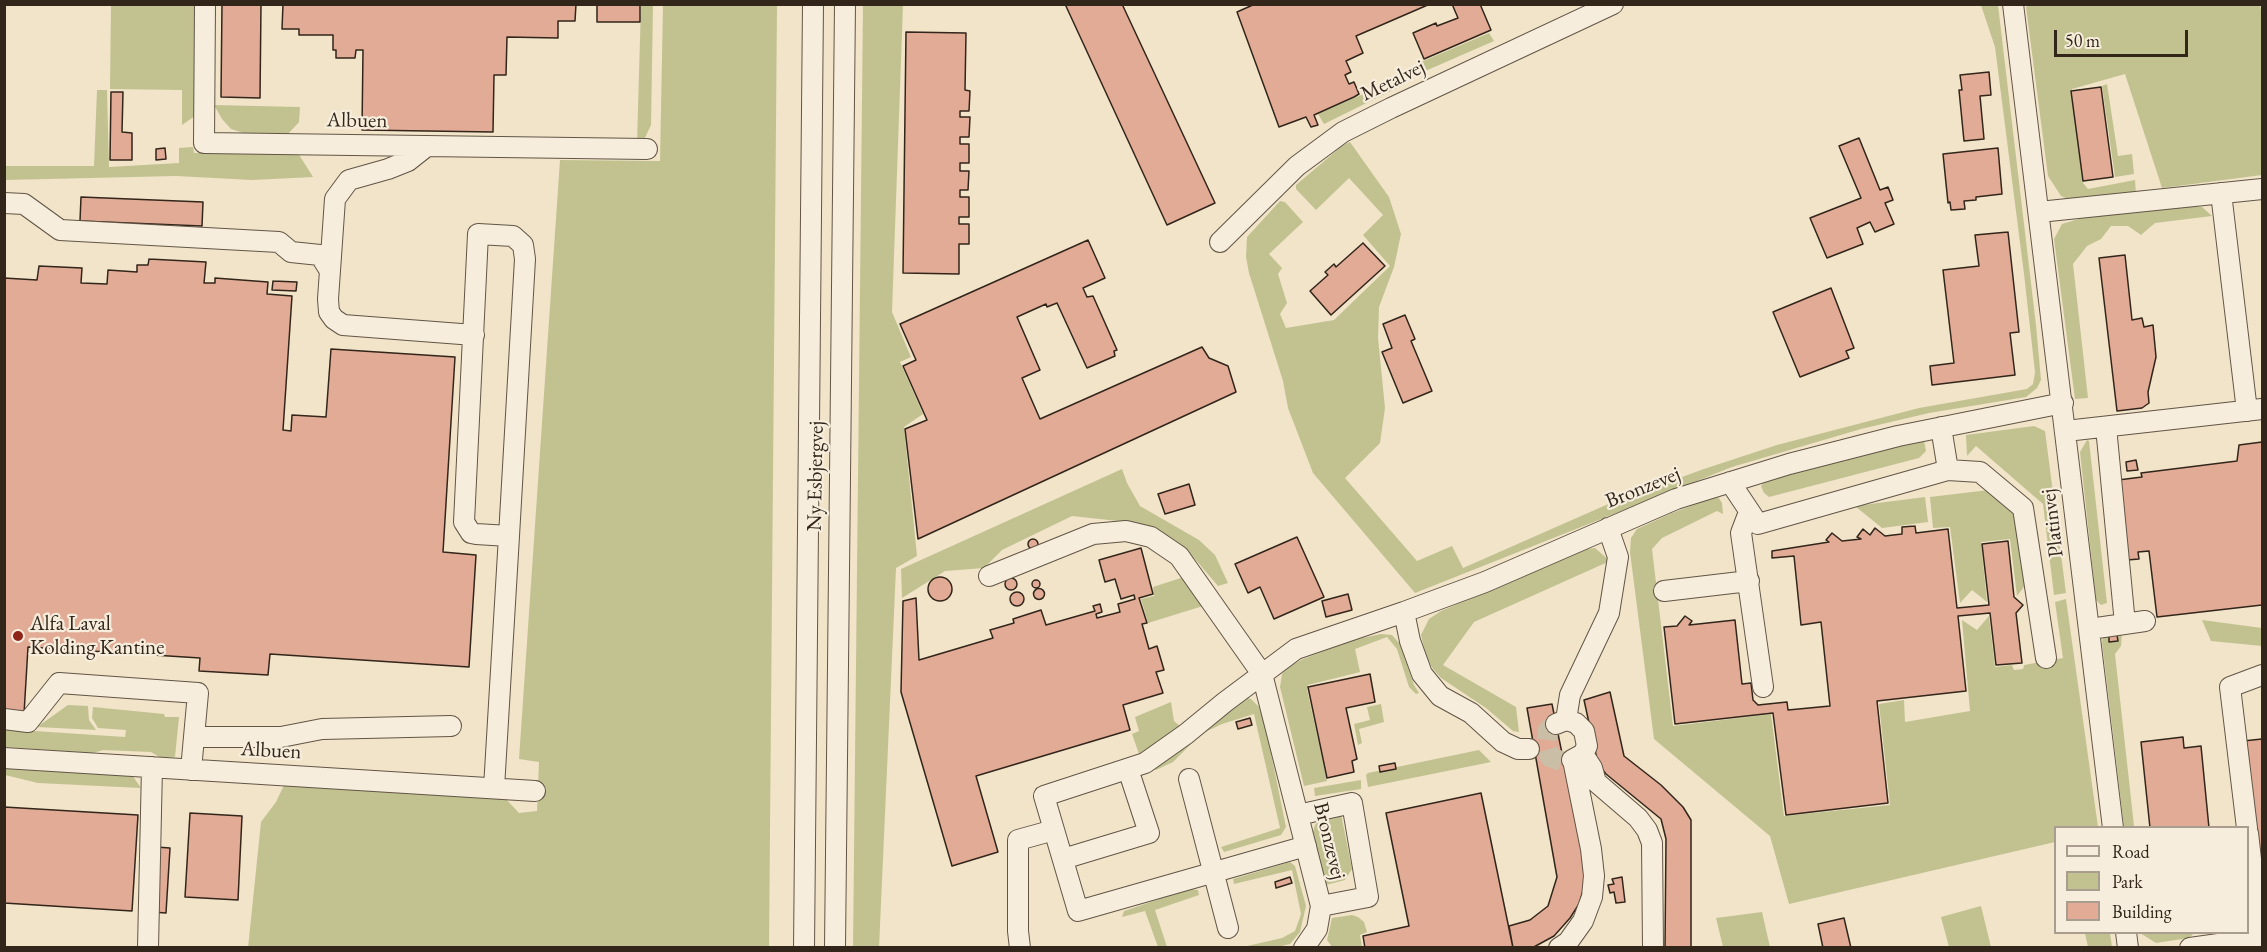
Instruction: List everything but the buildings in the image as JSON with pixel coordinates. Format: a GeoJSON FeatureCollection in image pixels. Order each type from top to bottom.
{"type":"FeatureCollection","features":[{"type":"Feature","properties":{"kind":"street","name":"Albuen"},"geometry":{"type":"LineString","coordinates":[[205,4],[204,143],[647,149]]}},
{"type":"Feature","properties":{"kind":"street","name":"Ny Esbjergvej"},"geometry":{"type":"LineString","coordinates":[[804,948],[813,4]]}},
{"type":"Feature","properties":{"kind":"street","name":"Ny Esbjergvej"},"geometry":{"type":"LineString","coordinates":[[836,948],[845,4]]}},
{"type":"Feature","properties":{"kind":"street","name":"Metalvej"},"geometry":{"type":"LineString","coordinates":[[1220,242],[1297,166],[1343,132],[1613,4]]}},
{"type":"Feature","properties":{"kind":"street","name":"Platinvej"},"geometry":{"type":"LineString","coordinates":[[2013,4],[2113,826]]}},
{"type":"Feature","properties":{"kind":"street"},"geometry":{"type":"LineString","coordinates":[[427,146],[398,165],[349,180],[334,199],[329,312],[342,325],[474,335]]}},
{"type":"Feature","properties":{"kind":"street"},"geometry":{"type":"LineString","coordinates":[[2039,212],[2262,189]]}},
{"type":"Feature","properties":{"kind":"street"},"geometry":{"type":"LineString","coordinates":[[2066,431],[2255,410],[2221,193]]}},
{"type":"Feature","properties":{"kind":"street"},"geometry":{"type":"LineString","coordinates":[[14,203],[60,230],[279,242],[291,252],[320,255],[330,271]]}},
{"type":"Feature","properties":{"kind":"street"},"geometry":{"type":"LineString","coordinates":[[494,788],[509,536],[525,259],[523,245],[513,236],[478,234],[464,522],[471,533],[509,536]]}},
{"type":"Feature","properties":{"kind":"street","name":"Bronzevej"},"geometry":{"type":"LineString","coordinates":[[1054,830],[1044,796],[1145,763],[1168,748],[1296,649],[1485,582],[1676,499],[1887,438],[2063,403]]}},
{"type":"Feature","properties":{"kind":"street"},"geometry":{"type":"LineString","coordinates":[[1941,427],[1948,470]]}},
{"type":"Feature","properties":{"kind":"street"},"geometry":{"type":"LineString","coordinates":[[2090,629],[2135,623],[2106,427]]}},
{"type":"Feature","properties":{"kind":"street"},"geometry":{"type":"LineString","coordinates":[[1730,482],[1758,524],[1948,470],[1980,472],[2023,508],[2046,658]]}},
{"type":"Feature","properties":{"kind":"street"},"geometry":{"type":"LineString","coordinates":[[1749,512],[1741,533],[1763,687]]}},
{"type":"Feature","properties":{"kind":"street"},"geometry":{"type":"LineString","coordinates":[[1573,759],[1587,746],[1584,731],[1576,723],[1561,722],[1570,695],[1609,613],[1618,557],[1608,528]]}},
{"type":"Feature","properties":{"kind":"street"},"geometry":{"type":"LineString","coordinates":[[989,576],[1093,534],[1126,531],[1150,537],[1179,556],[1262,674]]}},
{"type":"Feature","properties":{"kind":"street"},"geometry":{"type":"LineString","coordinates":[[1664,591],[1749,581]]}},
{"type":"Feature","properties":{"kind":"street"},"geometry":{"type":"LineString","coordinates":[[1404,612],[1410,641],[1422,674],[1440,696],[1471,713],[1503,742],[1518,749],[1529,749]]}},
{"type":"Feature","properties":{"kind":"street","name":"Bronzevej"},"geometry":{"type":"LineString","coordinates":[[1262,674],[1320,906],[1317,929],[1305,948]]}},
{"type":"Feature","properties":{"kind":"street"},"geometry":{"type":"LineString","coordinates":[[2247,826],[2230,687],[2262,675]]}},
{"type":"Feature","properties":{"kind":"street"},"geometry":{"type":"LineString","coordinates":[[4,719],[28,722],[59,683],[198,693],[191,770]]}},
{"type":"Feature","properties":{"kind":"street"},"geometry":{"type":"LineString","coordinates":[[194,737],[281,737],[322,729],[451,726]]}},
{"type":"Feature","properties":{"kind":"street","name":"Albuen"},"geometry":{"type":"LineString","coordinates":[[4,759],[535,791]]}},
{"type":"Feature","properties":{"kind":"street"},"geometry":{"type":"LineString","coordinates":[[1559,948],[1568,942],[1582,921],[1592,897],[1594,876],[1592,849],[1573,759]]}},
{"type":"Feature","properties":{"kind":"street"},"geometry":{"type":"LineString","coordinates":[[1573,759],[1592,768],[1596,782],[1638,818],[1647,830],[1652,843],[1653,948]]}},
{"type":"Feature","properties":{"kind":"street"},"geometry":{"type":"LineString","coordinates":[[148,948],[152,767]]}},
{"type":"Feature","properties":{"kind":"street"},"geometry":{"type":"LineString","coordinates":[[1063,859],[1149,832],[1128,769]]}},
{"type":"Feature","properties":{"kind":"street"},"geometry":{"type":"LineString","coordinates":[[1189,779],[1228,928]]}},
{"type":"Feature","properties":{"kind":"street"},"geometry":{"type":"LineString","coordinates":[[1298,815],[1352,802],[1368,897],[1320,906]]}},
{"type":"Feature","properties":{"kind":"street"},"geometry":{"type":"LineString","coordinates":[[1020,948],[1018,840],[1054,830],[1078,911],[1306,846]]}},
{"type":"Feature","properties":{"kind":"street"},"geometry":{"type":"LineString","coordinates":[[2190,948],[2261,938],[2258,888],[2249,842]]}},
{"type":"Feature","properties":{"kind":"green space"},"geometry":{"type":"Polygon","coordinates":[[[2031,4],[2260,5],[2262,15],[2262,175],[2162,188],[2125,74],[2072,89],[2083,183],[2088,189],[2135,180],[2136,195],[2073,201],[2061,196],[2048,176],[2026,7],[2031,4]]]}},
{"type":"Feature","properties":{"kind":"green space"},"geometry":{"type":"Polygon","coordinates":[[[111,5],[195,5],[195,116],[182,125],[182,90],[110,89],[111,5]]]}},
{"type":"Feature","properties":{"kind":"green space"},"geometry":{"type":"Polygon","coordinates":[[[641,5],[653,5],[651,125],[645,138],[637,143],[641,5]]]}},
{"type":"Feature","properties":{"kind":"green space"},"geometry":{"type":"Polygon","coordinates":[[[663,5],[777,5],[769,947],[248,948],[261,822],[276,802],[285,783],[504,797],[519,813],[537,811],[539,762],[519,759],[560,160],[660,161],[663,5]]]}},
{"type":"Feature","properties":{"kind":"green space"},"geometry":{"type":"Polygon","coordinates":[[[863,5],[903,5],[892,312],[911,357],[900,362],[923,414],[904,427],[917,556],[896,568],[879,948],[853,947],[863,5]]]}},
{"type":"Feature","properties":{"kind":"green space"},"geometry":{"type":"Polygon","coordinates":[[[1981,5],[1998,5],[2036,325],[2041,380],[2037,388],[2026,397],[1929,413],[1861,429],[1732,467],[1415,593],[1313,473],[1288,408],[1283,381],[1246,257],[1247,237],[1280,201],[1285,202],[1303,222],[1269,254],[1282,268],[1278,274],[1287,303],[1280,314],[1286,328],[1334,320],[1390,266],[1363,235],[1383,215],[1349,178],[1316,210],[1296,189],[1296,185],[1342,146],[1350,142],[1389,197],[1401,234],[1394,267],[1379,307],[1378,338],[1385,408],[1380,443],[1345,478],[1417,561],[1452,546],[1463,568],[1606,505],[1777,445],[1919,408],[2027,389],[2033,384],[2035,372],[2024,274],[1995,47],[1981,5]]]}},
{"type":"Feature","properties":{"kind":"green space"},"geometry":{"type":"Polygon","coordinates":[[[1489,33],[1494,41],[1423,72],[1419,66],[1421,62],[1489,33]]]}},
{"type":"Feature","properties":{"kind":"green space"},"geometry":{"type":"Polygon","coordinates":[[[1401,73],[1405,84],[1324,124],[1318,114],[1377,88],[1401,73]]]}},
{"type":"Feature","properties":{"kind":"green space"},"geometry":{"type":"Polygon","coordinates":[[[2107,84],[2118,156],[2132,154],[2134,174],[2115,177],[2102,86],[2107,84]]]}},
{"type":"Feature","properties":{"kind":"green space"},"geometry":{"type":"Polygon","coordinates":[[[97,90],[107,90],[109,167],[179,163],[179,148],[193,147],[194,153],[298,153],[313,177],[252,180],[176,176],[5,180],[4,166],[94,166],[97,90]]]}},
{"type":"Feature","properties":{"kind":"green space"},"geometry":{"type":"Polygon","coordinates":[[[214,105],[300,107],[299,122],[288,134],[247,134],[231,129],[214,105]]]}},
{"type":"Feature","properties":{"kind":"green space"},"geometry":{"type":"Polygon","coordinates":[[[2187,206],[2202,207],[2212,216],[2155,223],[2141,235],[2128,226],[2111,226],[2101,239],[2087,246],[2073,264],[2088,398],[2075,399],[2054,239],[2062,224],[2082,218],[2187,206]]]}},
{"type":"Feature","properties":{"kind":"green space"},"geometry":{"type":"Polygon","coordinates":[[[2034,426],[2045,431],[2066,593],[2054,595],[2043,504],[1976,446],[1967,456],[1966,435],[2034,426]]]}},
{"type":"Feature","properties":{"kind":"green space"},"geometry":{"type":"Polygon","coordinates":[[[2087,440],[2089,441],[2107,603],[2101,605],[2096,600],[2080,452],[2087,440]]]}},
{"type":"Feature","properties":{"kind":"green space"},"geometry":{"type":"Polygon","coordinates":[[[1924,441],[1926,451],[1919,458],[1769,497],[1761,486],[1766,480],[1851,456],[1924,441]]]}},
{"type":"Feature","properties":{"kind":"green space"},"geometry":{"type":"Polygon","coordinates":[[[1122,469],[1140,506],[1199,540],[1215,555],[1228,583],[1218,586],[1195,559],[1165,536],[1127,522],[1072,516],[1002,550],[984,568],[945,571],[902,598],[901,569],[1122,469]]]}},
{"type":"Feature","properties":{"kind":"green space"},"geometry":{"type":"Polygon","coordinates":[[[1989,490],[2016,511],[2026,584],[2017,596],[2010,539],[1981,542],[1987,602],[1972,590],[1960,603],[1950,527],[1933,528],[1930,497],[1989,490]]]}},
{"type":"Feature","properties":{"kind":"green space"},"geometry":{"type":"Polygon","coordinates":[[[1715,497],[1719,498],[1722,503],[1723,514],[1717,511],[1662,538],[1652,549],[1673,726],[1771,714],[1784,816],[1890,805],[1879,704],[1904,700],[1905,722],[1970,711],[1962,620],[1977,630],[1989,616],[1995,667],[2012,665],[2014,670],[2023,669],[2024,665],[2063,658],[2055,602],[2066,599],[2098,826],[2054,826],[2054,842],[1789,904],[1770,836],[1654,739],[1630,552],[1631,538],[1637,529],[1715,497]]]}},
{"type":"Feature","properties":{"kind":"green space"},"geometry":{"type":"Polygon","coordinates":[[[1925,497],[1928,522],[1882,528],[1855,506],[1925,497]]]}},
{"type":"Feature","properties":{"kind":"green space"},"geometry":{"type":"Polygon","coordinates":[[[1595,548],[1610,561],[1474,622],[1443,665],[1516,707],[1519,732],[1513,731],[1486,708],[1441,678],[1433,669],[1426,657],[1421,635],[1429,619],[1441,611],[1587,549],[1595,548]]]}},
{"type":"Feature","properties":{"kind":"green space"},"geometry":{"type":"Polygon","coordinates":[[[1187,576],[1203,606],[1148,623],[1141,599],[1154,596],[1153,587],[1187,576]]]}},
{"type":"Feature","properties":{"kind":"green space"},"geometry":{"type":"Polygon","coordinates":[[[2202,620],[2262,628],[2262,646],[2211,641],[2202,620]]]}},
{"type":"Feature","properties":{"kind":"green space"},"geometry":{"type":"Polygon","coordinates":[[[2122,633],[2121,646],[2115,654],[2134,826],[2124,826],[2103,636],[2122,633]]]}},
{"type":"Feature","properties":{"kind":"green space"},"geometry":{"type":"Polygon","coordinates":[[[1381,634],[1392,635],[1400,644],[1419,693],[1416,694],[1409,687],[1397,649],[1387,637],[1355,649],[1360,672],[1308,685],[1327,781],[1304,786],[1280,687],[1282,674],[1288,667],[1303,659],[1353,640],[1381,634]]]}},
{"type":"Feature","properties":{"kind":"green space"},"geometry":{"type":"Polygon","coordinates":[[[1244,697],[1251,699],[1259,707],[1265,724],[1286,827],[1281,835],[1224,852],[1221,847],[1280,828],[1254,714],[1222,724],[1201,734],[1173,762],[1156,770],[1145,763],[1244,697]]]}},
{"type":"Feature","properties":{"kind":"green space"},"geometry":{"type":"Polygon","coordinates":[[[1171,702],[1174,721],[1181,727],[1139,754],[1132,734],[1139,731],[1135,717],[1171,702]]]}},
{"type":"Feature","properties":{"kind":"green space"},"geometry":{"type":"Polygon","coordinates":[[[1381,704],[1384,722],[1359,729],[1362,743],[1358,745],[1354,724],[1370,720],[1367,707],[1381,704]]]}},
{"type":"Feature","properties":{"kind":"green space"},"geometry":{"type":"Polygon","coordinates":[[[68,705],[88,706],[89,720],[96,730],[37,727],[68,705]]]}},
{"type":"Feature","properties":{"kind":"green space"},"geometry":{"type":"Polygon","coordinates":[[[93,707],[179,717],[175,757],[161,758],[151,752],[103,750],[93,753],[5,747],[4,729],[125,737],[126,730],[98,728],[92,718],[93,707]]]}},
{"type":"Feature","properties":{"kind":"green space"},"geometry":{"type":"Polygon","coordinates":[[[1479,750],[1491,762],[1368,787],[1366,775],[1368,773],[1479,750]]]}},
{"type":"Feature","properties":{"kind":"green space"},"geometry":{"type":"Polygon","coordinates":[[[4,767],[132,775],[141,788],[38,783],[5,775],[4,767]]]}},
{"type":"Feature","properties":{"kind":"green space"},"geometry":{"type":"Polygon","coordinates":[[[1361,780],[1361,789],[1315,796],[1314,788],[1361,780]]]}},
{"type":"Feature","properties":{"kind":"green space"},"geometry":{"type":"Polygon","coordinates":[[[1341,814],[1352,869],[1345,880],[1326,885],[1313,832],[1321,818],[1341,814]]]}},
{"type":"Feature","properties":{"kind":"green space"},"geometry":{"type":"Polygon","coordinates":[[[1290,862],[1295,866],[1306,906],[1300,932],[1290,944],[1277,947],[1243,947],[1282,938],[1295,931],[1301,914],[1292,870],[1234,884],[1233,879],[1290,862]]]}},
{"type":"Feature","properties":{"kind":"green space"},"geometry":{"type":"Polygon","coordinates":[[[1189,889],[1198,890],[1199,895],[1155,910],[1167,947],[1158,947],[1145,911],[1122,917],[1124,911],[1189,889]]]}},
{"type":"Feature","properties":{"kind":"green space"},"geometry":{"type":"Polygon","coordinates":[[[1981,906],[1991,947],[1949,947],[1941,917],[1981,906]]]}},
{"type":"Feature","properties":{"kind":"green space"},"geometry":{"type":"Polygon","coordinates":[[[1762,912],[1770,947],[1723,947],[1716,918],[1762,912]]]}},
{"type":"Feature","properties":{"kind":"green space"},"geometry":{"type":"Polygon","coordinates":[[[1352,915],[1364,922],[1367,932],[1360,935],[1362,947],[1332,947],[1327,940],[1332,918],[1352,915]]]}},
{"type":"Feature","properties":{"kind":"green space"},"geometry":{"type":"Polygon","coordinates":[[[2085,934],[2110,934],[2112,947],[2088,947],[2085,934]]]}},
{"type":"Feature","properties":{"kind":"green space"},"geometry":{"type":"Polygon","coordinates":[[[2142,934],[2193,934],[2189,938],[2156,943],[2142,934]]]}},
{"type":"Feature","properties":{"kind":"tunnel"},"geometry":{"type":"LineString","coordinates":[[1556,724],[1548,730],[1546,744],[1550,757],[1564,762]]}},
{"type":"Feature","properties":{"kind":"place","name":"Alfa Laval Kolding Kantine"},"geometry":{"type":"Point","coordinates":[18,636]}}]}
